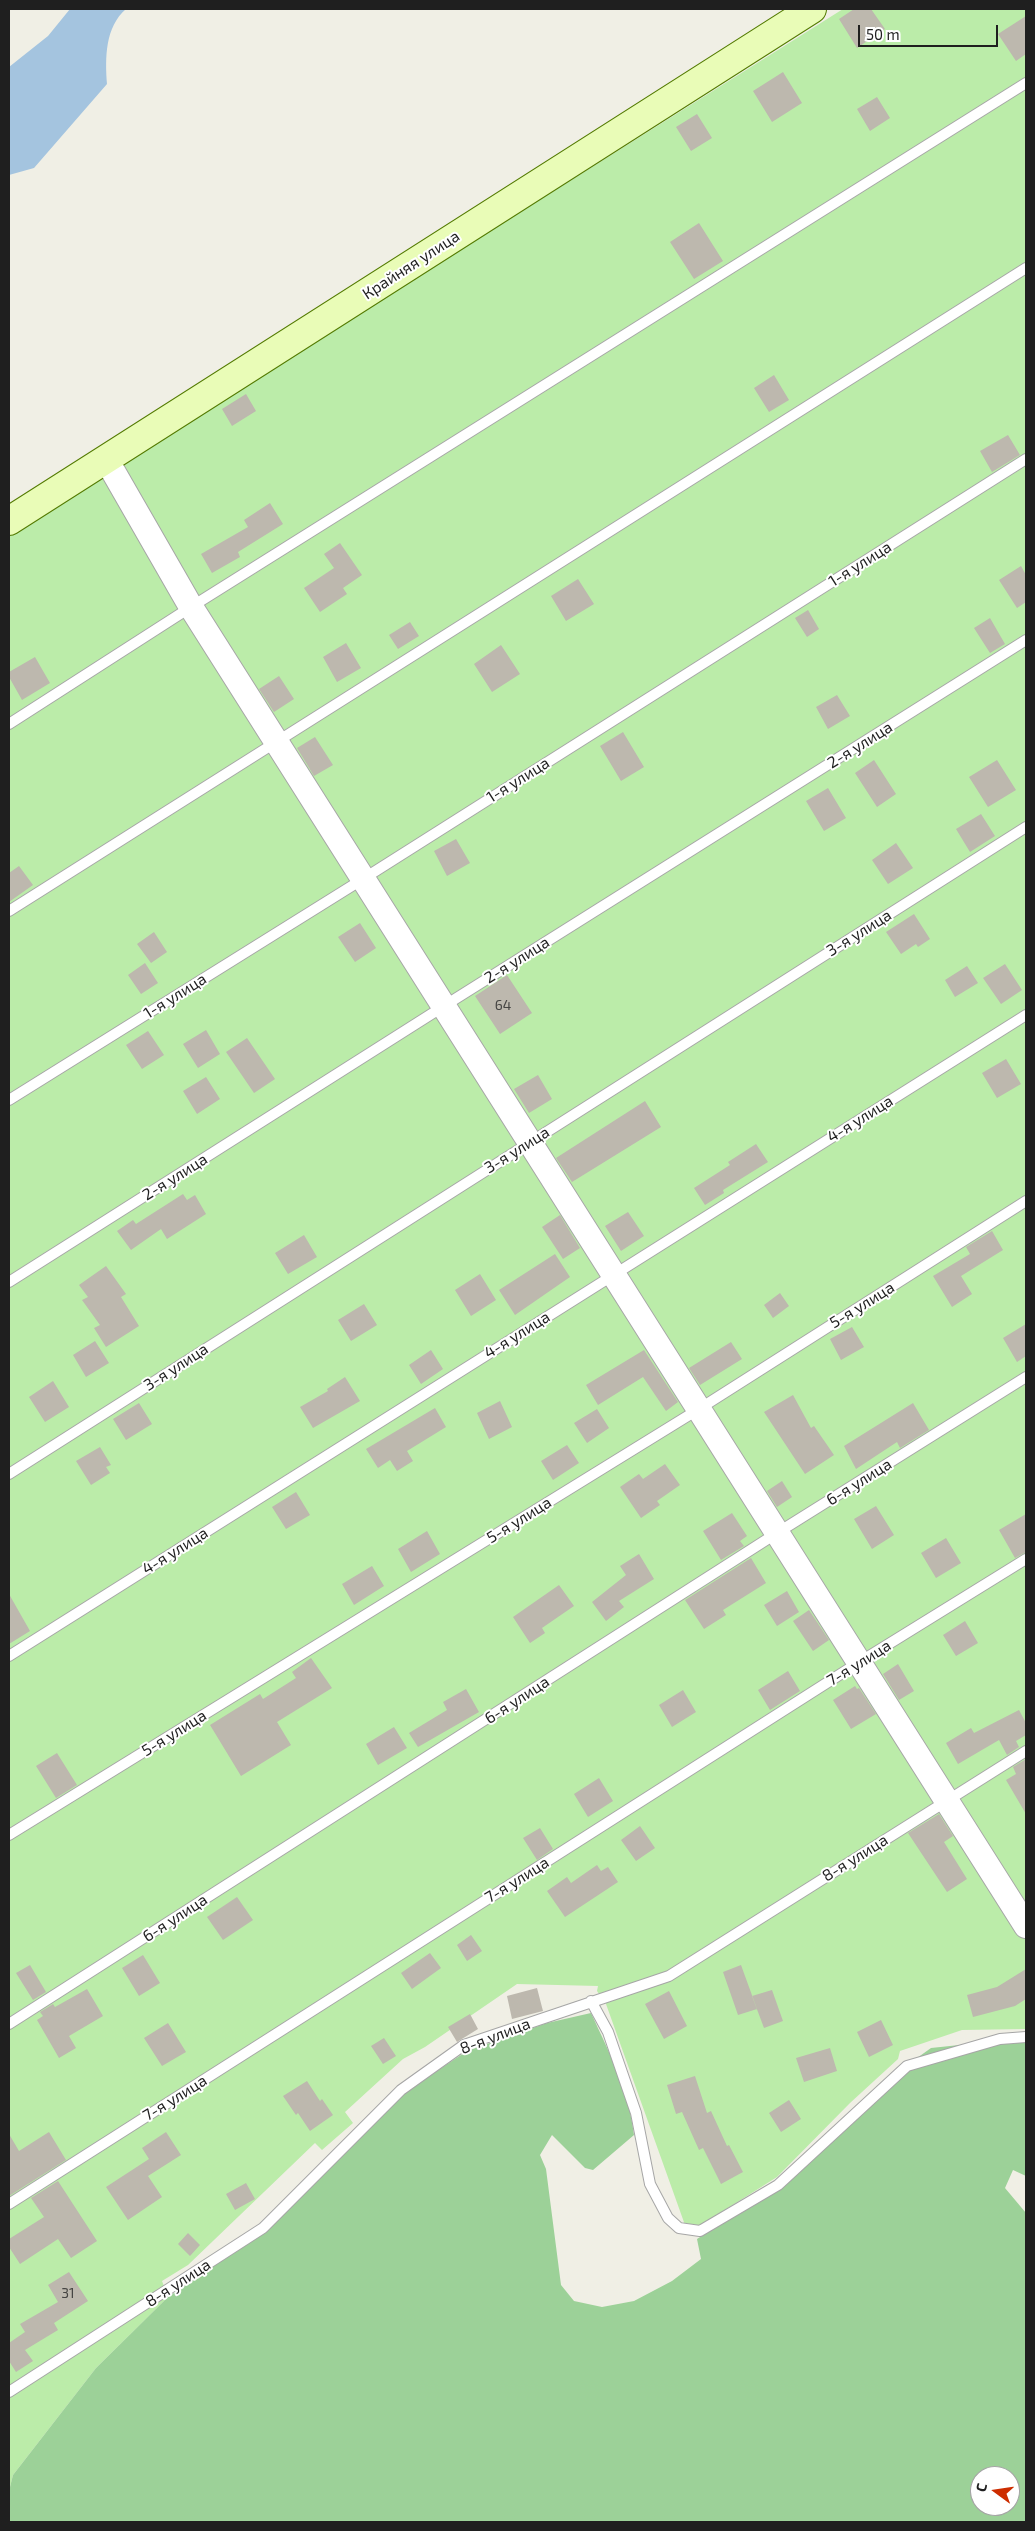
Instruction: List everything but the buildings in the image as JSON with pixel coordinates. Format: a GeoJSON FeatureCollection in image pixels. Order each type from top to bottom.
{"type":"FeatureCollection","features":[{"type":"Feature","properties":{"kind":"main road","name":"Крайняя улица"},"geometry":{"type":"LineString","coordinates":[[9,521],[812,9]]}},
{"type":"Feature","properties":{"kind":"street"},"geometry":{"type":"LineString","coordinates":[[106,459],[191,606],[529,1142],[615,1273],[858,1663],[1026,1926]]}},
{"type":"Feature","properties":{"kind":"lane"},"geometry":{"type":"LineString","coordinates":[[9,724],[191,606],[1026,83]]}},
{"type":"Feature","properties":{"kind":"lane"},"geometry":{"type":"LineString","coordinates":[[9,911],[1026,268]]}},
{"type":"Feature","properties":{"kind":"lane","name":"1-я улица"},"geometry":{"type":"LineString","coordinates":[[9,1100],[363,879],[1026,458]]}},
{"type":"Feature","properties":{"kind":"lane","name":"2-я улица"},"geometry":{"type":"LineString","coordinates":[[9,1282],[1026,640]]}},
{"type":"Feature","properties":{"kind":"lane","name":"3-я улица"},"geometry":{"type":"LineString","coordinates":[[9,1474],[1026,827]]}},
{"type":"Feature","properties":{"kind":"lane","name":"4-я улица"},"geometry":{"type":"LineString","coordinates":[[9,1656],[1026,1015]]}},
{"type":"Feature","properties":{"kind":"lane","name":"5-я улица"},"geometry":{"type":"LineString","coordinates":[[9,1835],[699,1409],[1026,1201]]}},
{"type":"Feature","properties":{"kind":"lane","name":"6-я улица"},"geometry":{"type":"LineString","coordinates":[[9,2024],[777,1533],[1026,1377]]}},
{"type":"Feature","properties":{"kind":"lane","name":"7-я улица"},"geometry":{"type":"LineString","coordinates":[[9,2204],[858,1663],[1026,1559]]}},
{"type":"Feature","properties":{"kind":"lane","name":"8-я улица"},"geometry":{"type":"LineString","coordinates":[[9,2392],[263,2228],[401,2090],[464,2045],[668,1976],[1026,1751]]}},
{"type":"Feature","properties":{"kind":"lane"},"geometry":{"type":"LineString","coordinates":[[591,2001],[608,2032],[636,2113],[650,2184],[668,2218],[680,2228],[700,2231],[778,2185],[908,2066],[1000,2039],[1026,2037]]}},
{"type":"Feature","properties":{"kind":"green space"},"geometry":{"type":"Polygon","coordinates":[[[843,9],[1026,9],[1026,2029],[962,2030],[900,2051],[898,2059],[850,2103],[777,2177],[698,2227],[685,2225],[606,2004],[597,1991],[598,1986],[517,1984],[425,2047],[403,2059],[345,2112],[353,2123],[322,2150],[315,2143],[188,2265],[162,2281],[168,2297],[96,2368],[13,2475],[9,2491],[9,534],[843,9]]]}},
{"type":"Feature","properties":{"kind":"green space"},"geometry":{"type":"Polygon","coordinates":[[[591,2013],[623,2087],[634,2135],[593,2170],[585,2168],[552,2135],[540,2155],[546,2169],[561,2285],[574,2301],[602,2307],[634,2301],[672,2281],[701,2259],[697,2239],[797,2174],[896,2073],[931,2048],[1026,2038],[1026,2176],[1013,2170],[1005,2188],[1026,2213],[1026,2522],[9,2522],[9,2491],[13,2475],[96,2368],[168,2297],[264,2231],[405,2092],[467,2051],[547,2023],[591,2013]]]}},
{"type":"Feature","properties":{"kind":"water"},"geometry":{"type":"Polygon","coordinates":[[[70,9],[126,9],[119,16],[110,34],[106,64],[107,84],[34,168],[9,175],[9,67],[48,36],[70,9]]]}}]}
